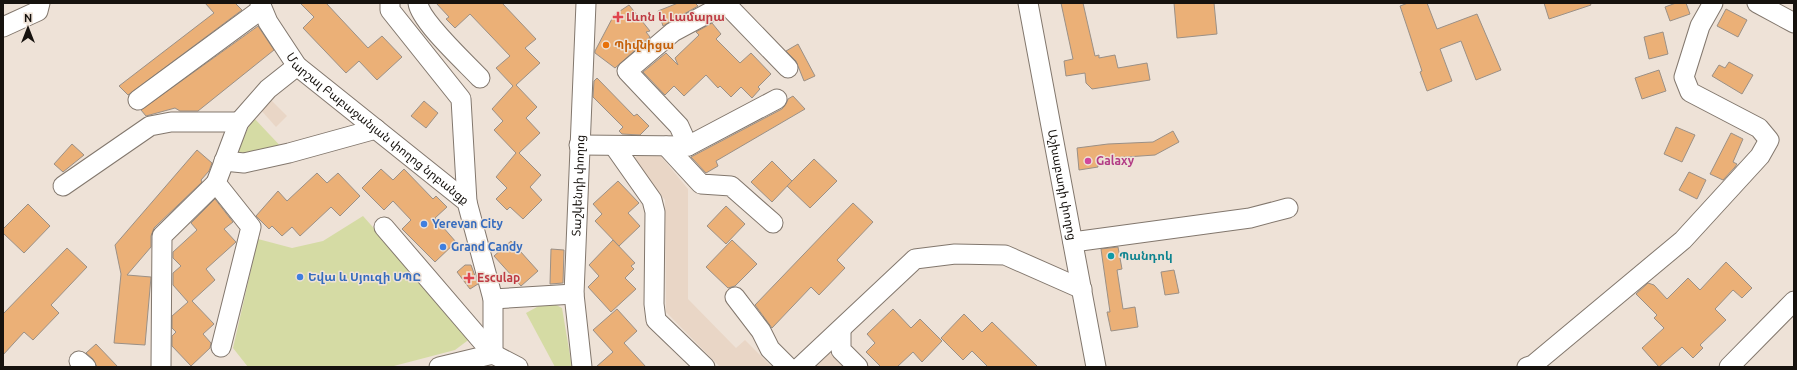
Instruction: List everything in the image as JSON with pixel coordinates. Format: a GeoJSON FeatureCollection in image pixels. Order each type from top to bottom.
{"type":"FeatureCollection","features":[{"type":"Feature","properties":{"kind":"street"},"geometry":{"type":"LineString","coordinates":[[3,27],[38,11],[40,3]]}},
{"type":"Feature","properties":{"kind":"street"},"geometry":{"type":"LineString","coordinates":[[390,3],[390,10],[461,99],[466,202]]}},
{"type":"Feature","properties":{"kind":"street"},"geometry":{"type":"LineString","coordinates":[[418,3],[419,9],[439,34],[480,78]]}},
{"type":"Feature","properties":{"kind":"street","name":"Տաշկենդի փողոց"},"geometry":{"type":"LineString","coordinates":[[582,367],[574,294],[586,3]]}},
{"type":"Feature","properties":{"kind":"street","name":"Աշխաբադի փողոց"},"geometry":{"type":"LineString","coordinates":[[1028,3],[1096,367]]}},
{"type":"Feature","properties":{"kind":"street"},"geometry":{"type":"LineString","coordinates":[[1527,367],[1533,365],[1683,240],[1760,156],[1769,140],[1759,128],[1690,92],[1684,77],[1700,26],[1713,3]]}},
{"type":"Feature","properties":{"kind":"street"},"geometry":{"type":"LineString","coordinates":[[1757,3],[1794,23]]}},
{"type":"Feature","properties":{"kind":"street"},"geometry":{"type":"LineString","coordinates":[[688,146],[679,126],[627,71],[673,32],[726,4],[788,68]]}},
{"type":"Feature","properties":{"kind":"street"},"geometry":{"type":"LineString","coordinates":[[138,100],[259,10]]}},
{"type":"Feature","properties":{"kind":"street","name":"Մարշալ Բաբաջանյան փողոց նրբանցք"},"geometry":{"type":"LineString","coordinates":[[259,10],[297,66],[466,202],[493,299],[493,354]]}},
{"type":"Feature","properties":{"kind":"street"},"geometry":{"type":"LineString","coordinates":[[161,367],[162,236],[216,183],[239,122],[268,89],[297,66]]}},
{"type":"Feature","properties":{"kind":"street"},"geometry":{"type":"LineString","coordinates":[[579,145],[688,146],[778,99]]}},
{"type":"Feature","properties":{"kind":"street"},"geometry":{"type":"LineString","coordinates":[[63,186],[150,126],[171,122],[239,122]]}},
{"type":"Feature","properties":{"kind":"street"},"geometry":{"type":"LineString","coordinates":[[224,161],[244,164],[376,129]]}},
{"type":"Feature","properties":{"kind":"street"},"geometry":{"type":"LineString","coordinates":[[614,146],[652,200],[655,212],[654,304],[656,320],[705,367]]}},
{"type":"Feature","properties":{"kind":"street"},"geometry":{"type":"LineString","coordinates":[[666,146],[701,184],[731,186],[773,223]]}},
{"type":"Feature","properties":{"kind":"street"},"geometry":{"type":"LineString","coordinates":[[216,183],[251,227],[221,347]]}},
{"type":"Feature","properties":{"kind":"street"},"geometry":{"type":"LineString","coordinates":[[1073,242],[1250,218],[1288,208]]}},
{"type":"Feature","properties":{"kind":"street"},"geometry":{"type":"LineString","coordinates":[[384,227],[493,354],[518,367]]}},
{"type":"Feature","properties":{"kind":"street"},"geometry":{"type":"LineString","coordinates":[[800,367],[915,259],[955,254],[1005,255],[1082,289]]}},
{"type":"Feature","properties":{"kind":"street"},"geometry":{"type":"LineString","coordinates":[[493,299],[574,294]]}},
{"type":"Feature","properties":{"kind":"street"},"geometry":{"type":"LineString","coordinates":[[735,297],[761,331],[770,349],[788,367]]}},
{"type":"Feature","properties":{"kind":"street"},"geometry":{"type":"LineString","coordinates":[[1729,367],[1794,301]]}},
{"type":"Feature","properties":{"kind":"street"},"geometry":{"type":"LineString","coordinates":[[840,329],[841,350],[858,367]]}},
{"type":"Feature","properties":{"kind":"street"},"geometry":{"type":"LineString","coordinates":[[439,367],[493,354]]}},
{"type":"Feature","properties":{"kind":"shaded area"},"geometry":{"type":"Polygon","coordinates":[[[271,100],[287,116],[276,127],[260,109],[271,100]]]}},
{"type":"Feature","properties":{"kind":"shaded area"},"geometry":{"type":"Polygon","coordinates":[[[643,151],[660,155],[688,189],[688,299],[736,348],[745,340],[772,367],[720,367],[666,312],[665,200],[632,160],[643,151]]]}},
{"type":"Feature","properties":{"kind":"shaded area"},"geometry":{"type":"Polygon","coordinates":[[[828,351],[844,367],[813,367],[828,351]]]}},
{"type":"Feature","properties":{"kind":"green space"},"geometry":{"type":"Polygon","coordinates":[[[253,117],[285,151],[235,157],[253,117]]]}},
{"type":"Feature","properties":{"kind":"green space"},"geometry":{"type":"Polygon","coordinates":[[[363,216],[471,338],[455,350],[390,367],[248,367],[233,348],[258,239],[292,248],[323,241],[363,216]]]}},
{"type":"Feature","properties":{"kind":"green space"},"geometry":{"type":"Polygon","coordinates":[[[548,301],[562,308],[572,367],[555,367],[526,313],[548,301]]]}},
{"type":"Feature","properties":{"kind":"building"},"geometry":{"type":"Polygon","coordinates":[[[205,3],[235,3],[242,10],[128,95],[119,86],[214,13],[205,3]]]}},
{"type":"Feature","properties":{"kind":"building"},"geometry":{"type":"Polygon","coordinates":[[[300,3],[326,3],[368,48],[382,36],[402,57],[377,80],[359,61],[346,73],[303,28],[314,17],[300,3]]]}},
{"type":"Feature","properties":{"kind":"building"},"geometry":{"type":"Polygon","coordinates":[[[436,3],[502,3],[536,39],[525,48],[540,63],[516,85],[537,107],[526,118],[540,133],[519,153],[541,175],[530,187],[542,200],[523,219],[510,207],[507,210],[496,199],[507,188],[496,177],[516,153],[494,130],[503,121],[492,109],[513,86],[496,68],[510,56],[470,14],[455,28],[446,19],[449,17],[436,3]]]}},
{"type":"Feature","properties":{"kind":"building"},"geometry":{"type":"Polygon","coordinates":[[[678,3],[695,3],[698,6],[663,26],[658,11],[678,3]]]}},
{"type":"Feature","properties":{"kind":"building"},"geometry":{"type":"Polygon","coordinates":[[[1061,3],[1083,3],[1095,56],[1099,55],[1099,58],[1115,55],[1118,68],[1147,63],[1150,80],[1092,89],[1086,83],[1085,73],[1066,76],[1064,61],[1073,59],[1061,3]]]}},
{"type":"Feature","properties":{"kind":"building"},"geometry":{"type":"Polygon","coordinates":[[[1174,3],[1214,3],[1217,34],[1177,38],[1174,3]]]}},
{"type":"Feature","properties":{"kind":"building"},"geometry":{"type":"Polygon","coordinates":[[[1408,3],[1427,3],[1437,29],[1477,14],[1501,70],[1476,80],[1461,41],[1440,49],[1452,81],[1427,91],[1420,72],[1422,71],[1400,6],[1408,3]]]}},
{"type":"Feature","properties":{"kind":"building"},"geometry":{"type":"Polygon","coordinates":[[[1544,3],[1590,3],[1591,5],[1549,19],[1544,3]]]}},
{"type":"Feature","properties":{"kind":"building"},"geometry":{"type":"Polygon","coordinates":[[[1676,3],[1686,3],[1690,14],[1670,21],[1665,7],[1676,3]]]}},
{"type":"Feature","properties":{"kind":"building"},"geometry":{"type":"Polygon","coordinates":[[[629,5],[650,31],[646,32],[650,37],[615,68],[595,53],[595,51],[614,15],[629,5]]]}},
{"type":"Feature","properties":{"kind":"building"},"geometry":{"type":"Polygon","coordinates":[[[1726,9],[1747,20],[1738,37],[1717,26],[1726,9]]]}},
{"type":"Feature","properties":{"kind":"building"},"geometry":{"type":"Polygon","coordinates":[[[712,23],[721,34],[716,39],[740,63],[751,53],[771,74],[758,87],[760,89],[752,98],[741,87],[731,97],[720,86],[718,88],[706,75],[684,96],[674,86],[665,95],[643,72],[666,53],[678,65],[675,58],[699,35],[696,32],[712,23]]]}},
{"type":"Feature","properties":{"kind":"building"},"geometry":{"type":"Polygon","coordinates":[[[258,26],[274,50],[198,111],[180,111],[175,108],[146,116],[141,110],[258,26]]]}},
{"type":"Feature","properties":{"kind":"building"},"geometry":{"type":"Polygon","coordinates":[[[1663,32],[1668,54],[1649,59],[1644,37],[1663,32]]]}},
{"type":"Feature","properties":{"kind":"building"},"geometry":{"type":"Polygon","coordinates":[[[798,44],[815,76],[804,81],[796,61],[786,51],[798,44]]]}},
{"type":"Feature","properties":{"kind":"building"},"geometry":{"type":"Polygon","coordinates":[[[1729,62],[1753,75],[1742,94],[1712,76],[1719,65],[1725,68],[1729,62]]]}},
{"type":"Feature","properties":{"kind":"building"},"geometry":{"type":"Polygon","coordinates":[[[1659,70],[1666,91],[1642,99],[1635,78],[1659,70]]]}},
{"type":"Feature","properties":{"kind":"building"},"geometry":{"type":"Polygon","coordinates":[[[597,78],[634,116],[637,114],[649,126],[640,135],[622,134],[619,131],[623,127],[593,97],[594,81],[597,78]]]}},
{"type":"Feature","properties":{"kind":"building"},"geometry":{"type":"Polygon","coordinates":[[[793,96],[805,109],[716,161],[718,166],[706,173],[691,157],[782,109],[788,99],[793,96]]]}},
{"type":"Feature","properties":{"kind":"building"},"geometry":{"type":"Polygon","coordinates":[[[424,101],[438,113],[426,128],[411,116],[424,101]]]}},
{"type":"Feature","properties":{"kind":"building"},"geometry":{"type":"Polygon","coordinates":[[[1676,127],[1695,135],[1682,162],[1664,154],[1676,127]]]}},
{"type":"Feature","properties":{"kind":"building"},"geometry":{"type":"Polygon","coordinates":[[[1173,131],[1179,142],[1155,155],[1097,159],[1098,167],[1079,170],[1077,148],[1108,144],[1153,142],[1173,131]]]}},
{"type":"Feature","properties":{"kind":"building"},"geometry":{"type":"Polygon","coordinates":[[[1731,133],[1743,139],[1733,162],[1737,164],[1723,180],[1710,174],[1731,133]]]}},
{"type":"Feature","properties":{"kind":"building"},"geometry":{"type":"Polygon","coordinates":[[[72,144],[84,155],[63,172],[54,164],[72,144]]]}},
{"type":"Feature","properties":{"kind":"building"},"geometry":{"type":"Polygon","coordinates":[[[197,150],[212,163],[209,171],[201,180],[202,182],[154,228],[151,236],[151,247],[127,275],[151,277],[145,345],[114,343],[121,274],[115,245],[197,150]]]}},
{"type":"Feature","properties":{"kind":"building"},"geometry":{"type":"Polygon","coordinates":[[[814,159],[837,181],[810,208],[787,186],[814,159]]]}},
{"type":"Feature","properties":{"kind":"building"},"geometry":{"type":"Polygon","coordinates":[[[772,161],[792,181],[772,202],[751,182],[772,161]]]}},
{"type":"Feature","properties":{"kind":"building"},"geometry":{"type":"Polygon","coordinates":[[[381,169],[393,180],[404,169],[433,199],[436,196],[447,207],[435,218],[456,242],[435,262],[402,229],[411,220],[393,201],[384,210],[362,188],[381,169]]]}},
{"type":"Feature","properties":{"kind":"building"},"geometry":{"type":"Polygon","coordinates":[[[1689,172],[1706,180],[1697,199],[1679,190],[1689,172]]]}},
{"type":"Feature","properties":{"kind":"building"},"geometry":{"type":"Polygon","coordinates":[[[317,173],[327,183],[338,173],[360,196],[340,216],[331,207],[300,236],[292,227],[282,236],[272,226],[269,229],[256,216],[278,191],[287,201],[317,173]]]}},
{"type":"Feature","properties":{"kind":"building"},"geometry":{"type":"Polygon","coordinates":[[[618,181],[639,203],[628,213],[640,226],[619,246],[595,221],[602,214],[593,204],[618,181]]]}},
{"type":"Feature","properties":{"kind":"building"},"geometry":{"type":"Polygon","coordinates":[[[215,199],[233,222],[224,229],[236,242],[206,269],[215,280],[192,301],[214,324],[203,334],[211,343],[210,348],[191,366],[172,346],[172,336],[176,332],[172,328],[172,316],[188,302],[173,285],[173,273],[181,266],[173,258],[173,252],[197,230],[191,223],[215,199]]]}},
{"type":"Feature","properties":{"kind":"building"},"geometry":{"type":"Polygon","coordinates":[[[853,203],[873,222],[837,260],[845,268],[819,295],[811,287],[772,328],[755,305],[853,203]]]}},
{"type":"Feature","properties":{"kind":"building"},"geometry":{"type":"Polygon","coordinates":[[[28,204],[50,226],[24,253],[3,233],[3,229],[28,204]]]}},
{"type":"Feature","properties":{"kind":"building"},"geometry":{"type":"Polygon","coordinates":[[[726,206],[745,224],[726,244],[707,226],[726,206]]]}},
{"type":"Feature","properties":{"kind":"building"},"geometry":{"type":"Polygon","coordinates":[[[613,240],[635,263],[631,266],[634,269],[625,278],[636,289],[611,312],[588,287],[599,276],[589,265],[613,240]]]}},
{"type":"Feature","properties":{"kind":"building"},"geometry":{"type":"Polygon","coordinates":[[[732,240],[757,264],[735,286],[728,288],[706,267],[732,240]]]}},
{"type":"Feature","properties":{"kind":"building"},"geometry":{"type":"Polygon","coordinates":[[[511,241],[538,271],[521,286],[494,256],[511,241]]]}},
{"type":"Feature","properties":{"kind":"building"},"geometry":{"type":"Polygon","coordinates":[[[1118,247],[1122,269],[1117,270],[1123,309],[1135,307],[1138,327],[1111,331],[1107,312],[1110,312],[1101,249],[1118,247]]]}},
{"type":"Feature","properties":{"kind":"building"},"geometry":{"type":"Polygon","coordinates":[[[67,248],[87,267],[51,305],[59,313],[33,340],[24,332],[3,355],[3,314],[67,248]]]}},
{"type":"Feature","properties":{"kind":"building"},"geometry":{"type":"Polygon","coordinates":[[[551,249],[564,250],[563,283],[550,284],[551,249]]]}},
{"type":"Feature","properties":{"kind":"building"},"geometry":{"type":"Polygon","coordinates":[[[1726,262],[1752,288],[1742,298],[1733,290],[1715,309],[1726,320],[1700,345],[1703,348],[1693,358],[1682,347],[1659,367],[1642,348],[1664,328],[1654,318],[1657,315],[1636,294],[1648,283],[1654,285],[1667,299],[1688,278],[1700,290],[1726,262]]]}},
{"type":"Feature","properties":{"kind":"building","name":"Esculap"},"geometry":{"type":"Polygon","coordinates":[[[465,265],[471,265],[478,284],[470,289],[457,272],[465,265]]]}},
{"type":"Feature","properties":{"kind":"building"},"geometry":{"type":"Polygon","coordinates":[[[1174,270],[1179,293],[1165,295],[1161,272],[1174,270]]]}},
{"type":"Feature","properties":{"kind":"building"},"geometry":{"type":"Polygon","coordinates":[[[617,309],[637,331],[624,343],[646,367],[596,367],[613,352],[593,330],[617,309]]]}},
{"type":"Feature","properties":{"kind":"building"},"geometry":{"type":"Polygon","coordinates":[[[893,309],[911,328],[920,319],[942,341],[922,362],[913,352],[897,367],[881,367],[866,352],[875,343],[867,334],[893,309]]]}},
{"type":"Feature","properties":{"kind":"building"},"geometry":{"type":"Polygon","coordinates":[[[964,314],[982,332],[992,322],[1038,367],[988,367],[972,351],[963,360],[941,338],[964,314]]]}},
{"type":"Feature","properties":{"kind":"building"},"geometry":{"type":"Polygon","coordinates":[[[96,344],[118,367],[97,367],[93,359],[86,353],[96,344]]]}},
{"type":"Feature","properties":{"kind":"place","name":"Լևոն և Լամարա"},"geometry":{"type":"Point","coordinates":[618,17]}},
{"type":"Feature","properties":{"kind":"place","name":"Պիվնիցա"},"geometry":{"type":"Point","coordinates":[606,45]}},
{"type":"Feature","properties":{"kind":"place","name":"Galaxy"},"geometry":{"type":"Point","coordinates":[1088,161]}},
{"type":"Feature","properties":{"kind":"place","name":"Yerevan City"},"geometry":{"type":"Point","coordinates":[424,224]}},
{"type":"Feature","properties":{"kind":"place","name":"Grand Candy"},"geometry":{"type":"Point","coordinates":[443,247]}},
{"type":"Feature","properties":{"kind":"place","name":"Պանդոկ"},"geometry":{"type":"Point","coordinates":[1111,256]}},
{"type":"Feature","properties":{"kind":"place","name":"Եվա և Սյուզի ՍՊԸ"},"geometry":{"type":"Point","coordinates":[300,277]}},
{"type":"Feature","properties":{"kind":"place","name":"Esculap"},"geometry":{"type":"Point","coordinates":[469,278]}}]}
